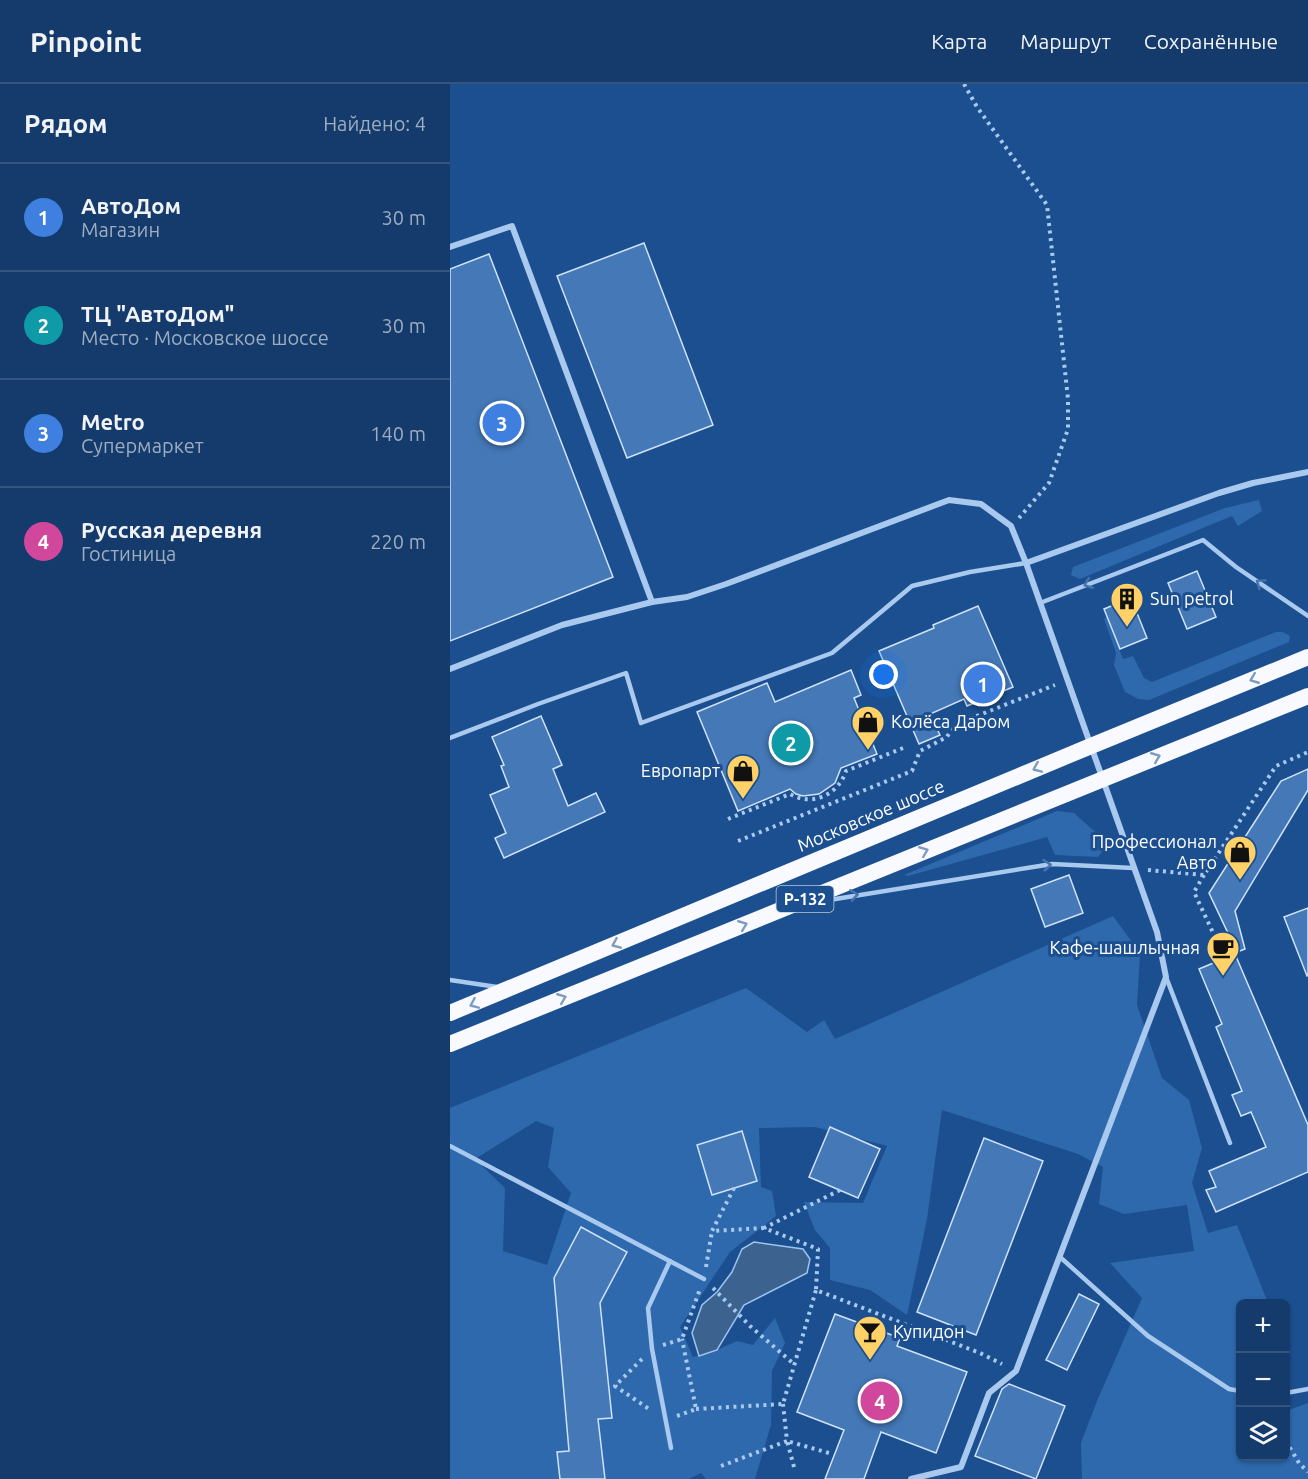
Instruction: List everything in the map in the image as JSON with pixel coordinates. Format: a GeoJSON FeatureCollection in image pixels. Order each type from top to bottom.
{"type":"FeatureCollection","features":[{"type":"Feature","properties":{"kind":"highway","name":"Московское шоссе"},"geometry":{"type":"LineString","coordinates":[[450,1013],[1308,657]]}},
{"type":"Feature","properties":{"kind":"highway","name":"Р-132"},"geometry":{"type":"LineString","coordinates":[[450,1044],[1308,696]]}},
{"type":"Feature","properties":{"kind":"street"},"geometry":{"type":"LineString","coordinates":[[450,247],[512,226],[652,602]]}},
{"type":"Feature","properties":{"kind":"street"},"geometry":{"type":"LineString","coordinates":[[1026,563],[1220,493],[1253,483],[1308,472]]}},
{"type":"Feature","properties":{"kind":"street"},"geometry":{"type":"LineString","coordinates":[[450,669],[562,625],[652,602],[687,597],[726,584],[949,500],[981,504],[1011,526],[1156,932],[1166,977],[1017,1371],[989,1393],[961,1467],[911,1479]]}},
{"type":"Feature","properties":{"kind":"lane"},"geometry":{"type":"LineString","coordinates":[[1040,603],[1203,540],[1236,567],[1308,616]]}},
{"type":"Feature","properties":{"kind":"lane"},"geometry":{"type":"LineString","coordinates":[[450,738],[626,673],[641,723],[832,653],[912,586],[970,572],[1026,563]]}},
{"type":"Feature","properties":{"kind":"lane"},"geometry":{"type":"LineString","coordinates":[[776,911],[837,897],[1052,864],[1133,868]]}},
{"type":"Feature","properties":{"kind":"lane"},"geometry":{"type":"LineString","coordinates":[[1166,977],[1230,1143]]}},
{"type":"Feature","properties":{"kind":"lane"},"geometry":{"type":"LineString","coordinates":[[450,980],[508,989]]}},
{"type":"Feature","properties":{"kind":"lane"},"geometry":{"type":"LineString","coordinates":[[450,1146],[704,1279]]}},
{"type":"Feature","properties":{"kind":"lane"},"geometry":{"type":"LineString","coordinates":[[1060,1257],[1148,1336],[1229,1389],[1236,1390]]}},
{"type":"Feature","properties":{"kind":"lane"},"geometry":{"type":"LineString","coordinates":[[670,1262],[648,1308],[652,1349],[671,1448]]}},
{"type":"Feature","properties":{"kind":"lane"},"geometry":{"type":"LineString","coordinates":[[1290,1392],[1308,1389]]}},
{"type":"Feature","properties":{"kind":"path"},"geometry":{"type":"LineString","coordinates":[[964,84],[977,107],[1047,205],[1067,387],[1068,429],[1050,483],[1029,509],[1011,526]]}},
{"type":"Feature","properties":{"kind":"path"},"geometry":{"type":"LineString","coordinates":[[738,841],[912,771],[920,751],[946,737],[954,725],[1067,680]]}},
{"type":"Feature","properties":{"kind":"path"},"geometry":{"type":"LineString","coordinates":[[728,819],[790,794],[811,799],[833,792],[840,785],[846,771],[903,748]]}},
{"type":"Feature","properties":{"kind":"path"},"geometry":{"type":"LineString","coordinates":[[1215,937],[1194,892],[1276,766],[1308,752]]}},
{"type":"Feature","properties":{"kind":"path"},"geometry":{"type":"LineString","coordinates":[[825,795],[829,804]]}},
{"type":"Feature","properties":{"kind":"path"},"geometry":{"type":"LineString","coordinates":[[1133,868],[1204,875]]}},
{"type":"Feature","properties":{"kind":"path"},"geometry":{"type":"LineString","coordinates":[[696,1409],[682,1339],[704,1279],[712,1231],[734,1188]]}},
{"type":"Feature","properties":{"kind":"path"},"geometry":{"type":"LineString","coordinates":[[712,1231],[764,1228],[840,1190]]}},
{"type":"Feature","properties":{"kind":"path"},"geometry":{"type":"LineString","coordinates":[[764,1228],[818,1249],[816,1290],[783,1404],[787,1441],[794,1467]]}},
{"type":"Feature","properties":{"kind":"path"},"geometry":{"type":"LineString","coordinates":[[714,1289],[750,1326],[795,1365]]}},
{"type":"Feature","properties":{"kind":"path"},"geometry":{"type":"LineString","coordinates":[[816,1290],[980,1353],[1017,1371]]}},
{"type":"Feature","properties":{"kind":"path"},"geometry":{"type":"LineString","coordinates":[[682,1339],[652,1349],[615,1386],[665,1419],[696,1409],[783,1404]]}},
{"type":"Feature","properties":{"kind":"path"},"geometry":{"type":"LineString","coordinates":[[720,1466],[787,1441],[829,1453]]}},
{"type":"Feature","properties":{"kind":"path"},"geometry":{"type":"LineString","coordinates":[[1290,1448],[1299,1463],[1308,1472]]}},
{"type":"Feature","properties":{"kind":"shaded area"},"geometry":{"type":"Polygon","coordinates":[[[1259,500],[1262,511],[1238,526],[1232,516],[1080,579],[1071,575],[1073,567],[1225,508],[1259,500]]]}},
{"type":"Feature","properties":{"kind":"shaded area"},"geometry":{"type":"Polygon","coordinates":[[[1107,617],[1123,659],[1133,656],[1144,678],[1152,682],[1276,632],[1283,632],[1290,636],[1289,642],[1149,700],[1138,699],[1125,692],[1114,665],[1116,653],[1104,619],[1107,617]]]}},
{"type":"Feature","properties":{"kind":"shaded area"},"geometry":{"type":"Polygon","coordinates":[[[1057,811],[1074,813],[1103,839],[1104,849],[1098,857],[1055,855],[1047,837],[908,876],[904,875],[1057,811]]]}},
{"type":"Feature","properties":{"kind":"shaded area"},"geometry":{"type":"Polygon","coordinates":[[[1113,916],[1140,953],[1137,1005],[1162,1078],[1189,1100],[1202,1148],[1192,1183],[1208,1233],[1237,1225],[1266,1299],[1236,1299],[1236,1461],[1290,1461],[1290,1410],[1308,1403],[1308,1479],[1082,1479],[1081,1443],[1142,1298],[1110,1263],[1194,1251],[1187,1205],[1124,1214],[1099,1204],[1103,1167],[1078,1154],[942,1110],[927,1219],[907,1315],[870,1290],[830,1280],[830,1248],[815,1230],[804,1202],[863,1203],[887,1146],[815,1127],[759,1128],[761,1187],[772,1191],[776,1216],[730,1252],[680,1327],[693,1357],[737,1341],[753,1345],[775,1318],[785,1343],[772,1371],[771,1425],[755,1479],[706,1479],[701,1473],[689,1479],[605,1479],[601,1447],[560,1479],[450,1479],[450,1108],[746,988],[807,1032],[824,1020],[835,1039],[1113,916]],[[536,1121],[475,1159],[505,1188],[503,1251],[547,1265],[571,1193],[548,1167],[554,1128],[536,1121]],[[742,1131],[697,1145],[712,1195],[757,1181],[742,1131]],[[581,1227],[554,1278],[566,1421],[612,1417],[600,1303],[627,1252],[581,1227]]]}},
{"type":"Feature","properties":{"kind":"shaded area"},"geometry":{"type":"Polygon","coordinates":[[[754,1242],[803,1249],[810,1259],[807,1273],[744,1305],[717,1350],[699,1356],[692,1333],[702,1305],[717,1292],[732,1272],[742,1249],[754,1242]]]}},
{"type":"Feature","properties":{"kind":"building"},"geometry":{"type":"Polygon","coordinates":[[[644,243],[713,425],[627,458],[557,276],[644,243]]]}},
{"type":"Feature","properties":{"kind":"building"},"geometry":{"type":"Polygon","coordinates":[[[489,254],[613,577],[450,641],[450,269],[489,254]]]}},
{"type":"Feature","properties":{"kind":"building"},"geometry":{"type":"Polygon","coordinates":[[[1197,571],[1216,617],[1187,629],[1168,583],[1197,571]]]}},
{"type":"Feature","properties":{"kind":"building","name":"Sun petrol"},"geometry":{"type":"Polygon","coordinates":[[[1131,598],[1147,638],[1120,649],[1104,609],[1131,598]]]}},
{"type":"Feature","properties":{"kind":"building"},"geometry":{"type":"Polygon","coordinates":[[[978,606],[1013,687],[967,706],[964,699],[930,714],[940,735],[919,744],[879,651],[934,628],[933,625],[978,606]]]}},
{"type":"Feature","properties":{"kind":"building"},"geometry":{"type":"Polygon","coordinates":[[[851,670],[861,695],[854,698],[877,754],[841,768],[835,783],[819,794],[803,796],[790,789],[738,811],[697,712],[767,683],[775,702],[851,670]]]}},
{"type":"Feature","properties":{"kind":"building"},"geometry":{"type":"Polygon","coordinates":[[[541,716],[562,765],[553,769],[568,806],[596,793],[605,812],[504,858],[495,838],[506,833],[490,795],[509,787],[501,766],[504,765],[492,737],[541,716]]]}},
{"type":"Feature","properties":{"kind":"building"},"geometry":{"type":"Polygon","coordinates":[[[1308,769],[1308,790],[1235,911],[1245,949],[1237,952],[1209,893],[1281,781],[1308,769]]]}},
{"type":"Feature","properties":{"kind":"building"},"geometry":{"type":"Polygon","coordinates":[[[1069,875],[1083,913],[1045,927],[1031,889],[1069,875]]]}},
{"type":"Feature","properties":{"kind":"building"},"geometry":{"type":"Polygon","coordinates":[[[1308,908],[1308,975],[1307,976],[1284,917],[1308,908]]]}},
{"type":"Feature","properties":{"kind":"building"},"geometry":{"type":"Polygon","coordinates":[[[1235,954],[1308,1125],[1308,1172],[1216,1212],[1206,1190],[1216,1187],[1209,1171],[1266,1147],[1251,1112],[1241,1116],[1232,1095],[1242,1091],[1216,1027],[1222,1024],[1199,969],[1235,954]]]}},
{"type":"Feature","properties":{"kind":"building"},"geometry":{"type":"Polygon","coordinates":[[[830,1127],[880,1149],[858,1198],[809,1177],[830,1127]]]}},
{"type":"Feature","properties":{"kind":"building"},"geometry":{"type":"Polygon","coordinates":[[[742,1131],[757,1181],[712,1195],[697,1145],[742,1131]]]}},
{"type":"Feature","properties":{"kind":"building"},"geometry":{"type":"Polygon","coordinates":[[[984,1138],[1043,1161],[976,1335],[917,1312],[984,1138]]]}},
{"type":"Feature","properties":{"kind":"building"},"geometry":{"type":"Polygon","coordinates":[[[581,1227],[627,1252],[600,1303],[612,1418],[598,1419],[605,1479],[560,1479],[557,1452],[569,1451],[554,1278],[581,1227]]]}},
{"type":"Feature","properties":{"kind":"building"},"geometry":{"type":"Polygon","coordinates":[[[1079,1294],[1099,1304],[1067,1370],[1046,1360],[1079,1294]]]}},
{"type":"Feature","properties":{"kind":"building"},"geometry":{"type":"Polygon","coordinates":[[[835,1314],[900,1338],[897,1346],[967,1372],[936,1453],[881,1432],[864,1479],[825,1479],[844,1430],[797,1412],[835,1314]]]}},
{"type":"Feature","properties":{"kind":"building"},"geometry":{"type":"Polygon","coordinates":[[[1009,1384],[1065,1406],[1036,1479],[975,1456],[1002,1389],[1009,1384]]]}},
{"type":"Feature","properties":{"kind":"place","name":"Metro"},"geometry":{"type":"Point","coordinates":[502,423]}},
{"type":"Feature","properties":{"kind":"place","name":"Sun petrol"},"geometry":{"type":"Point","coordinates":[1127,628]}},
{"type":"Feature","properties":{"kind":"place","name":"АвтоДом"},"geometry":{"type":"Point","coordinates":[983,684]}},
{"type":"Feature","properties":{"kind":"place","name":"ТЦ \"АвтоДом\""},"geometry":{"type":"Point","coordinates":[791,743]}},
{"type":"Feature","properties":{"kind":"place","name":"Колёса Даром"},"geometry":{"type":"Point","coordinates":[868,751]}},
{"type":"Feature","properties":{"kind":"place","name":"Европарт"},"geometry":{"type":"Point","coordinates":[743,800]}},
{"type":"Feature","properties":{"kind":"place","name":"Профессионал Авто"},"geometry":{"type":"Point","coordinates":[1240,881]}},
{"type":"Feature","properties":{"kind":"place","name":"Кафе-шашлычная"},"geometry":{"type":"Point","coordinates":[1223,977]}},
{"type":"Feature","properties":{"kind":"place","name":"Купидон"},"geometry":{"type":"Point","coordinates":[870,1361]}},
{"type":"Feature","properties":{"kind":"place","name":"Русская деревня"},"geometry":{"type":"Point","coordinates":[880,1401]}}]}
